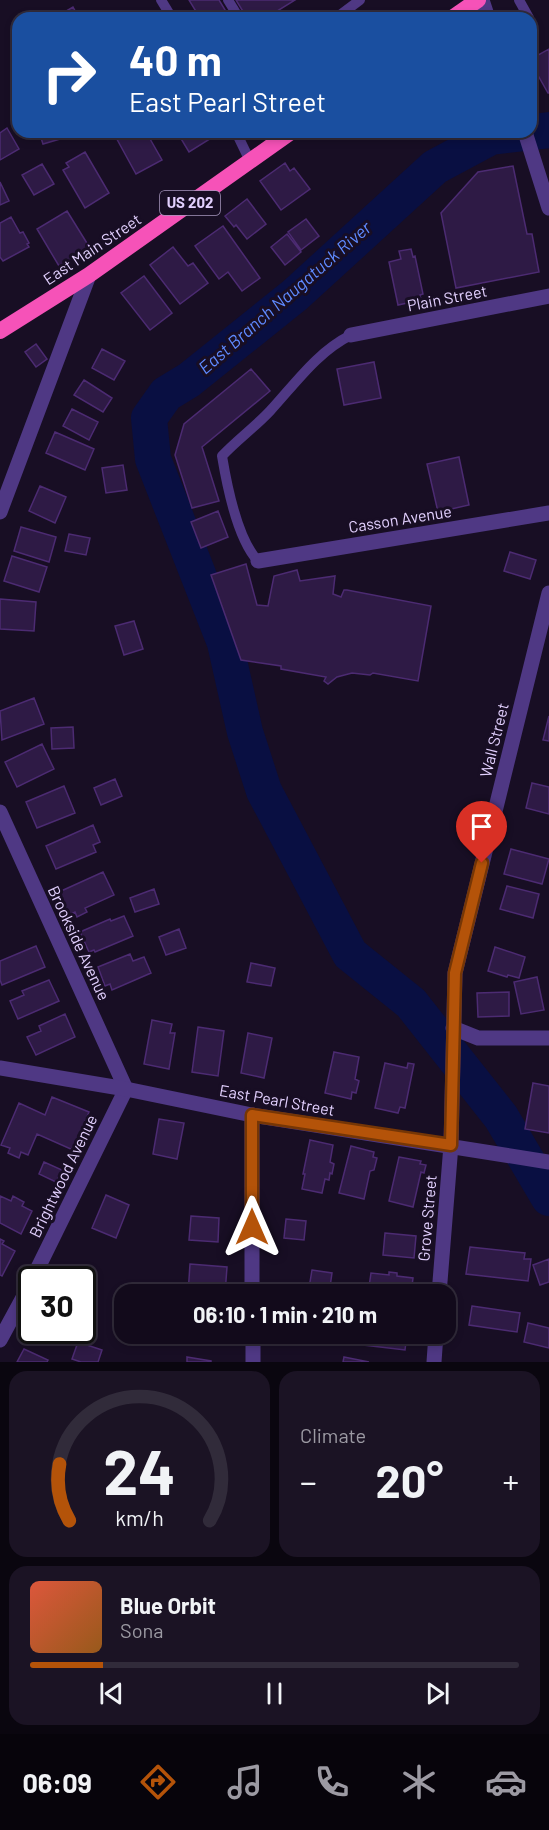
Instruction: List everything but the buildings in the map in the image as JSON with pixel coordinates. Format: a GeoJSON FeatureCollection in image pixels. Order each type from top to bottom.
{"type":"FeatureCollection","features":[{"type":"Feature","properties":{"kind":"highway"},"geometry":{"type":"LineString","coordinates":[[461,12],[480,0]]}},
{"type":"Feature","properties":{"kind":"highway","name":"East Main Street"},"geometry":{"type":"LineString","coordinates":[[0,331],[89,274],[283,138]]}},
{"type":"Feature","properties":{"kind":"street"},"geometry":{"type":"LineString","coordinates":[[527,138],[549,208]]}},
{"type":"Feature","properties":{"kind":"street"},"geometry":{"type":"LineString","coordinates":[[0,512],[89,274]]}},
{"type":"Feature","properties":{"kind":"street","name":"Plain Street"},"geometry":{"type":"LineString","coordinates":[[351,335],[549,296]]}},
{"type":"Feature","properties":{"kind":"street","name":"Casson Avenue"},"geometry":{"type":"LineString","coordinates":[[258,561],[549,513]]}},
{"type":"Feature","properties":{"kind":"street","name":"Wall Street"},"geometry":{"type":"LineString","coordinates":[[451,1145],[455,973],[549,593]]}},
{"type":"Feature","properties":{"kind":"street","name":"Brookside Avenue"},"geometry":{"type":"LineString","coordinates":[[0,812],[126,1089]]}},
{"type":"Feature","properties":{"kind":"street"},"geometry":{"type":"LineString","coordinates":[[453,1030],[478,1038],[549,1038]]}},
{"type":"Feature","properties":{"kind":"street","name":"East Pearl Street"},"geometry":{"type":"LineString","coordinates":[[0,1068],[126,1089],[252,1115],[548,1162]]}},
{"type":"Feature","properties":{"kind":"street","name":"Brightwood Avenue"},"geometry":{"type":"LineString","coordinates":[[39,1266],[126,1089]]}},
{"type":"Feature","properties":{"kind":"street"},"geometry":{"type":"LineString","coordinates":[[252,1115],[252,1284]]}},
{"type":"Feature","properties":{"kind":"street","name":"Grove Street"},"geometry":{"type":"LineString","coordinates":[[440,1284],[451,1145]]}},
{"type":"Feature","properties":{"kind":"street","name":"Brightwood Avenue"},"geometry":{"type":"LineString","coordinates":[[0,1340],[18,1306]]}},
{"type":"Feature","properties":{"kind":"street"},"geometry":{"type":"LineString","coordinates":[[252,1344],[253,1362]]}},
{"type":"Feature","properties":{"kind":"street"},"geometry":{"type":"LineString","coordinates":[[434,1362],[435,1344]]}},
{"type":"Feature","properties":{"kind":"lane"},"geometry":{"type":"LineString","coordinates":[[344,12],[360,0]]}},
{"type":"Feature","properties":{"kind":"lane"},"geometry":{"type":"LineString","coordinates":[[239,138],[250,161]]}},
{"type":"Feature","properties":{"kind":"lane"},"geometry":{"type":"LineString","coordinates":[[258,561],[250,552],[242,535],[222,456],[268,412],[304,371],[335,343],[351,335]]}},
{"type":"Feature","properties":{"kind":"waterway","name":"East Branch Naugatuck River"},"geometry":{"type":"LineString","coordinates":[[537,131],[549,130]]}},
{"type":"Feature","properties":{"kind":"waterway","name":"East Branch Naugatuck River"},"geometry":{"type":"LineString","coordinates":[[489,138],[435,167],[295,295],[189,380],[166,394],[149,418],[153,459],[225,643],[245,732],[264,791],[350,954],[411,1003],[501,1117],[549,1198]]}},
{"type":"Feature","properties":{"kind":"route"},"geometry":{"type":"LineString","coordinates":[[252,1227],[252,1115],[451,1145],[455,973],[482,863]]}}]}
